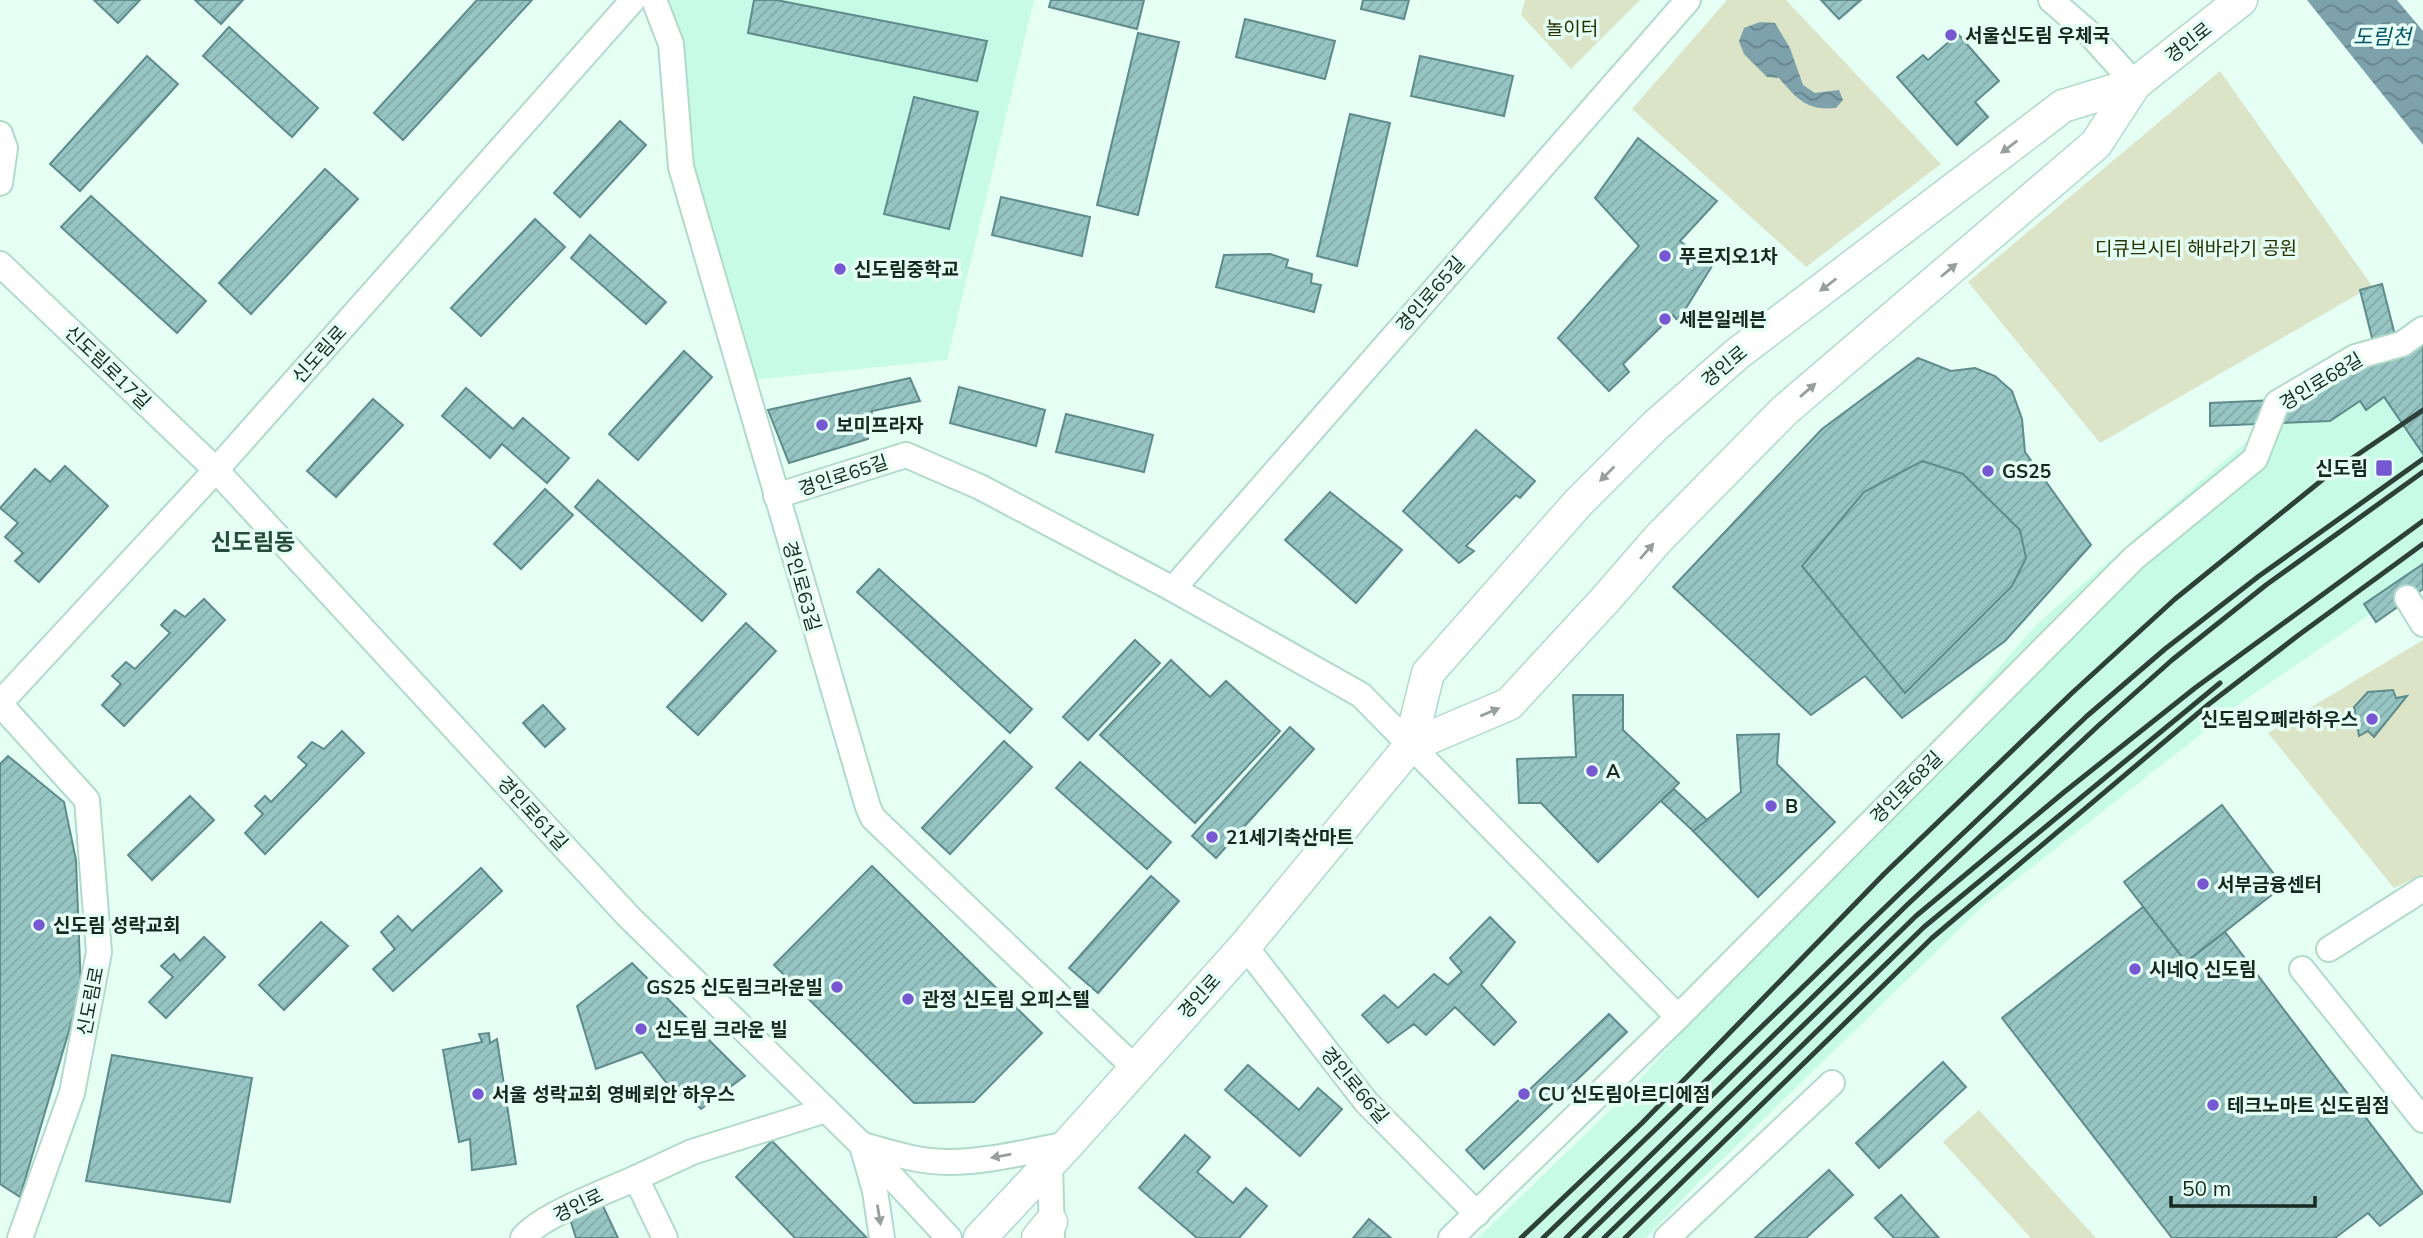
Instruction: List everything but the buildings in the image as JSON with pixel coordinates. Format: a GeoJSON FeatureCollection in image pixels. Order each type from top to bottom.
{"type":"FeatureCollection","features":[{"type":"Feature","properties":{"kind":"main road","name":"경인로"},"geometry":{"type":"LineString","coordinates":[[1410,746],[1509,704],[1658,538],[1784,411],[2096,144],[2135,84],[2241,0]]}},
{"type":"Feature","properties":{"kind":"main road","name":"경인로"},"geometry":{"type":"LineString","coordinates":[[980,1238],[1245,946],[1410,746],[1428,673],[1578,503],[1655,426],[1737,354],[2063,106],[2135,84]]}},
{"type":"Feature","properties":{"kind":"street","name":"신도림로"},"geometry":{"type":"LineString","coordinates":[[20,1238],[72,1093],[99,952],[87,800],[0,704],[216,470],[633,0]]}},
{"type":"Feature","properties":{"kind":"street","name":"경인로63길"},"geometry":{"type":"LineString","coordinates":[[654,0],[671,44],[681,167],[863,796],[873,818],[1136,1069]]}},
{"type":"Feature","properties":{"kind":"street","name":"경인로65길"},"geometry":{"type":"LineString","coordinates":[[1172,589],[1688,0]]}},
{"type":"Feature","properties":{"kind":"street"},"geometry":{"type":"LineString","coordinates":[[2050,0],[2089,33],[2135,84]]}},
{"type":"Feature","properties":{"kind":"street"},"geometry":{"type":"LineString","coordinates":[[0,134],[5,148],[0,183]]}},
{"type":"Feature","properties":{"kind":"street","name":"신도림로17길"},"geometry":{"type":"LineString","coordinates":[[0,264],[216,470]]}},
{"type":"Feature","properties":{"kind":"street","name":"경인로68길"},"geometry":{"type":"LineString","coordinates":[[1678,1017],[2134,558],[2255,460],[2277,403],[2355,357],[2402,344],[2423,328]]}},
{"type":"Feature","properties":{"kind":"street","name":"경인로65길"},"geometry":{"type":"LineString","coordinates":[[776,496],[906,455],[980,487],[1172,589],[1361,695],[1410,746]]}},
{"type":"Feature","properties":{"kind":"street","name":"경인로61길"},"geometry":{"type":"LineString","coordinates":[[216,470],[629,917],[862,1145],[949,1238]]}},
{"type":"Feature","properties":{"kind":"street"},"geometry":{"type":"LineString","coordinates":[[2407,598],[2423,624]]}},
{"type":"Feature","properties":{"kind":"street"},"geometry":{"type":"LineString","coordinates":[[1410,746],[1678,1017],[1451,1238]]}},
{"type":"Feature","properties":{"kind":"street"},"geometry":{"type":"LineString","coordinates":[[2329,949],[2423,889]]}},
{"type":"Feature","properties":{"kind":"street","name":"경인로66길"},"geometry":{"type":"LineString","coordinates":[[1245,946],[1366,1102],[1477,1214]]}},
{"type":"Feature","properties":{"kind":"street"},"geometry":{"type":"LineString","coordinates":[[2302,969],[2423,1120]]}},
{"type":"Feature","properties":{"kind":"street"},"geometry":{"type":"LineString","coordinates":[[1667,1238],[1832,1083]]}},
{"type":"Feature","properties":{"kind":"street","name":"경인로"},"geometry":{"type":"LineString","coordinates":[[523,1238],[530,1228],[692,1152],[826,1110]]}},
{"type":"Feature","properties":{"kind":"street"},"geometry":{"type":"LineString","coordinates":[[862,1145],[905,1157],[948,1162],[1059,1153],[1047,1233]]}},
{"type":"Feature","properties":{"kind":"street"},"geometry":{"type":"LineString","coordinates":[[862,1145],[875,1191],[882,1238]]}},
{"type":"Feature","properties":{"kind":"street"},"geometry":{"type":"LineString","coordinates":[[636,1178],[664,1238]]}},
{"type":"Feature","properties":{"kind":"shaded area","name":"신도림중학교"},"geometry":{"type":"Polygon","coordinates":[[[654,0],[1034,0],[947,360],[743,381],[654,0]]]}},
{"type":"Feature","properties":{"kind":"shaded area"},"geometry":{"type":"Polygon","coordinates":[[[2423,343],[2423,578],[2239,704],[1984,905],[1701,1180],[1646,1238],[1478,1238],[1632,1089],[2038,623],[2252,437],[2423,343]]]}},
{"type":"Feature","properties":{"kind":"green space","name":"놀이터"},"geometry":{"type":"Polygon","coordinates":[[[1525,0],[1640,0],[1571,69],[1521,15],[1525,0]]]}},
{"type":"Feature","properties":{"kind":"green space"},"geometry":{"type":"Polygon","coordinates":[[[1727,0],[1786,0],[1941,164],[1806,267],[1632,109],[1727,0]]]}},
{"type":"Feature","properties":{"kind":"green space","name":"디큐브시티 해바라기 공원"},"geometry":{"type":"Polygon","coordinates":[[[2220,71],[2372,286],[2100,443],[1968,282],[2220,71]]]}},
{"type":"Feature","properties":{"kind":"green space"},"geometry":{"type":"Polygon","coordinates":[[[2423,640],[2423,874],[2394,888],[2268,733],[2423,640]]]}},
{"type":"Feature","properties":{"kind":"green space"},"geometry":{"type":"Polygon","coordinates":[[[1979,1110],[2096,1238],[2031,1238],[1943,1142],[1979,1110]]]}},
{"type":"Feature","properties":{"kind":"water","name":"도림천"},"geometry":{"type":"Polygon","coordinates":[[[2307,0],[2397,0],[2423,31],[2423,145],[2307,0]]]}},
{"type":"Feature","properties":{"kind":"water"},"geometry":{"type":"Polygon","coordinates":[[[1760,22],[1775,23],[1790,48],[1803,85],[1815,93],[1839,90],[1843,100],[1836,108],[1817,108],[1803,102],[1779,78],[1767,77],[1744,54],[1739,41],[1744,28],[1760,22]]]}},
{"type":"Feature","properties":{"kind":"railway"},"geometry":{"type":"LineString","coordinates":[[1521,1238],[1642,1123],[1884,874],[2072,693],[2175,599],[2332,472],[2423,410]]}},
{"type":"Feature","properties":{"kind":"railway"},"geometry":{"type":"LineString","coordinates":[[1543,1238],[2087,716],[2165,649],[2259,576],[2423,459]]}},
{"type":"Feature","properties":{"kind":"railway"},"geometry":{"type":"LineString","coordinates":[[1566,1238],[1907,905],[2098,726],[2172,660],[2266,585],[2423,472]]}},
{"type":"Feature","properties":{"kind":"railway"},"geometry":{"type":"LineString","coordinates":[[1584,1238],[1916,916],[2063,793],[2195,688],[2423,521]]}},
{"type":"Feature","properties":{"kind":"railway"},"geometry":{"type":"LineString","coordinates":[[1625,1238],[1932,938],[2209,704],[2423,544]]}},
{"type":"Feature","properties":{"kind":"railway"},"geometry":{"type":"LineString","coordinates":[[1604,1238],[1924,927],[2220,683]]}},
{"type":"Feature","properties":{"kind":"place","name":"서울신도림 우체국"},"geometry":{"type":"Point","coordinates":[1951,35]}},
{"type":"Feature","properties":{"kind":"place","name":"푸르지오1차"},"geometry":{"type":"Point","coordinates":[1665,256]}},
{"type":"Feature","properties":{"kind":"place","name":"신도림중학교"},"geometry":{"type":"Point","coordinates":[840,269]}},
{"type":"Feature","properties":{"kind":"place","name":"세븐일레븐"},"geometry":{"type":"Point","coordinates":[1665,319]}},
{"type":"Feature","properties":{"kind":"place","name":"보미프라자"},"geometry":{"type":"Point","coordinates":[822,425]}},
{"type":"Feature","properties":{"kind":"place","name":"신도림"},"geometry":{"type":"Point","coordinates":[2384,468]}},
{"type":"Feature","properties":{"kind":"place","name":"GS25"},"geometry":{"type":"Point","coordinates":[1988,471]}},
{"type":"Feature","properties":{"kind":"place","name":"신도림오페라하우스"},"geometry":{"type":"Point","coordinates":[2372,719]}},
{"type":"Feature","properties":{"kind":"place","name":"A"},"geometry":{"type":"Point","coordinates":[1592,771]}},
{"type":"Feature","properties":{"kind":"place","name":"B"},"geometry":{"type":"Point","coordinates":[1771,806]}},
{"type":"Feature","properties":{"kind":"place","name":"21세기축산마트"},"geometry":{"type":"Point","coordinates":[1212,837]}},
{"type":"Feature","properties":{"kind":"place","name":"서부금융센터"},"geometry":{"type":"Point","coordinates":[2203,884]}},
{"type":"Feature","properties":{"kind":"place","name":"신도림 성락교회"},"geometry":{"type":"Point","coordinates":[39,925]}},
{"type":"Feature","properties":{"kind":"place","name":"시네Q 신도림"},"geometry":{"type":"Point","coordinates":[2135,969]}},
{"type":"Feature","properties":{"kind":"place","name":"GS25 신도림크라운빌"},"geometry":{"type":"Point","coordinates":[837,987]}},
{"type":"Feature","properties":{"kind":"place","name":"관정 신도림 오피스텔"},"geometry":{"type":"Point","coordinates":[908,999]}},
{"type":"Feature","properties":{"kind":"place","name":"신도림 크라운 빌"},"geometry":{"type":"Point","coordinates":[641,1029]}},
{"type":"Feature","properties":{"kind":"place","name":"서울 성락교회 영베뢰안 하우스"},"geometry":{"type":"Point","coordinates":[478,1094]}},
{"type":"Feature","properties":{"kind":"place","name":"CU 신도림아르디에점"},"geometry":{"type":"Point","coordinates":[1524,1094]}},
{"type":"Feature","properties":{"kind":"place","name":"테크노마트 신도림점"},"geometry":{"type":"Point","coordinates":[2213,1105]}},
{"type":"Feature","properties":{"kind":"district","name":"신도림동"},"geometry":{"type":"Point","coordinates":[253,542]}}]}
